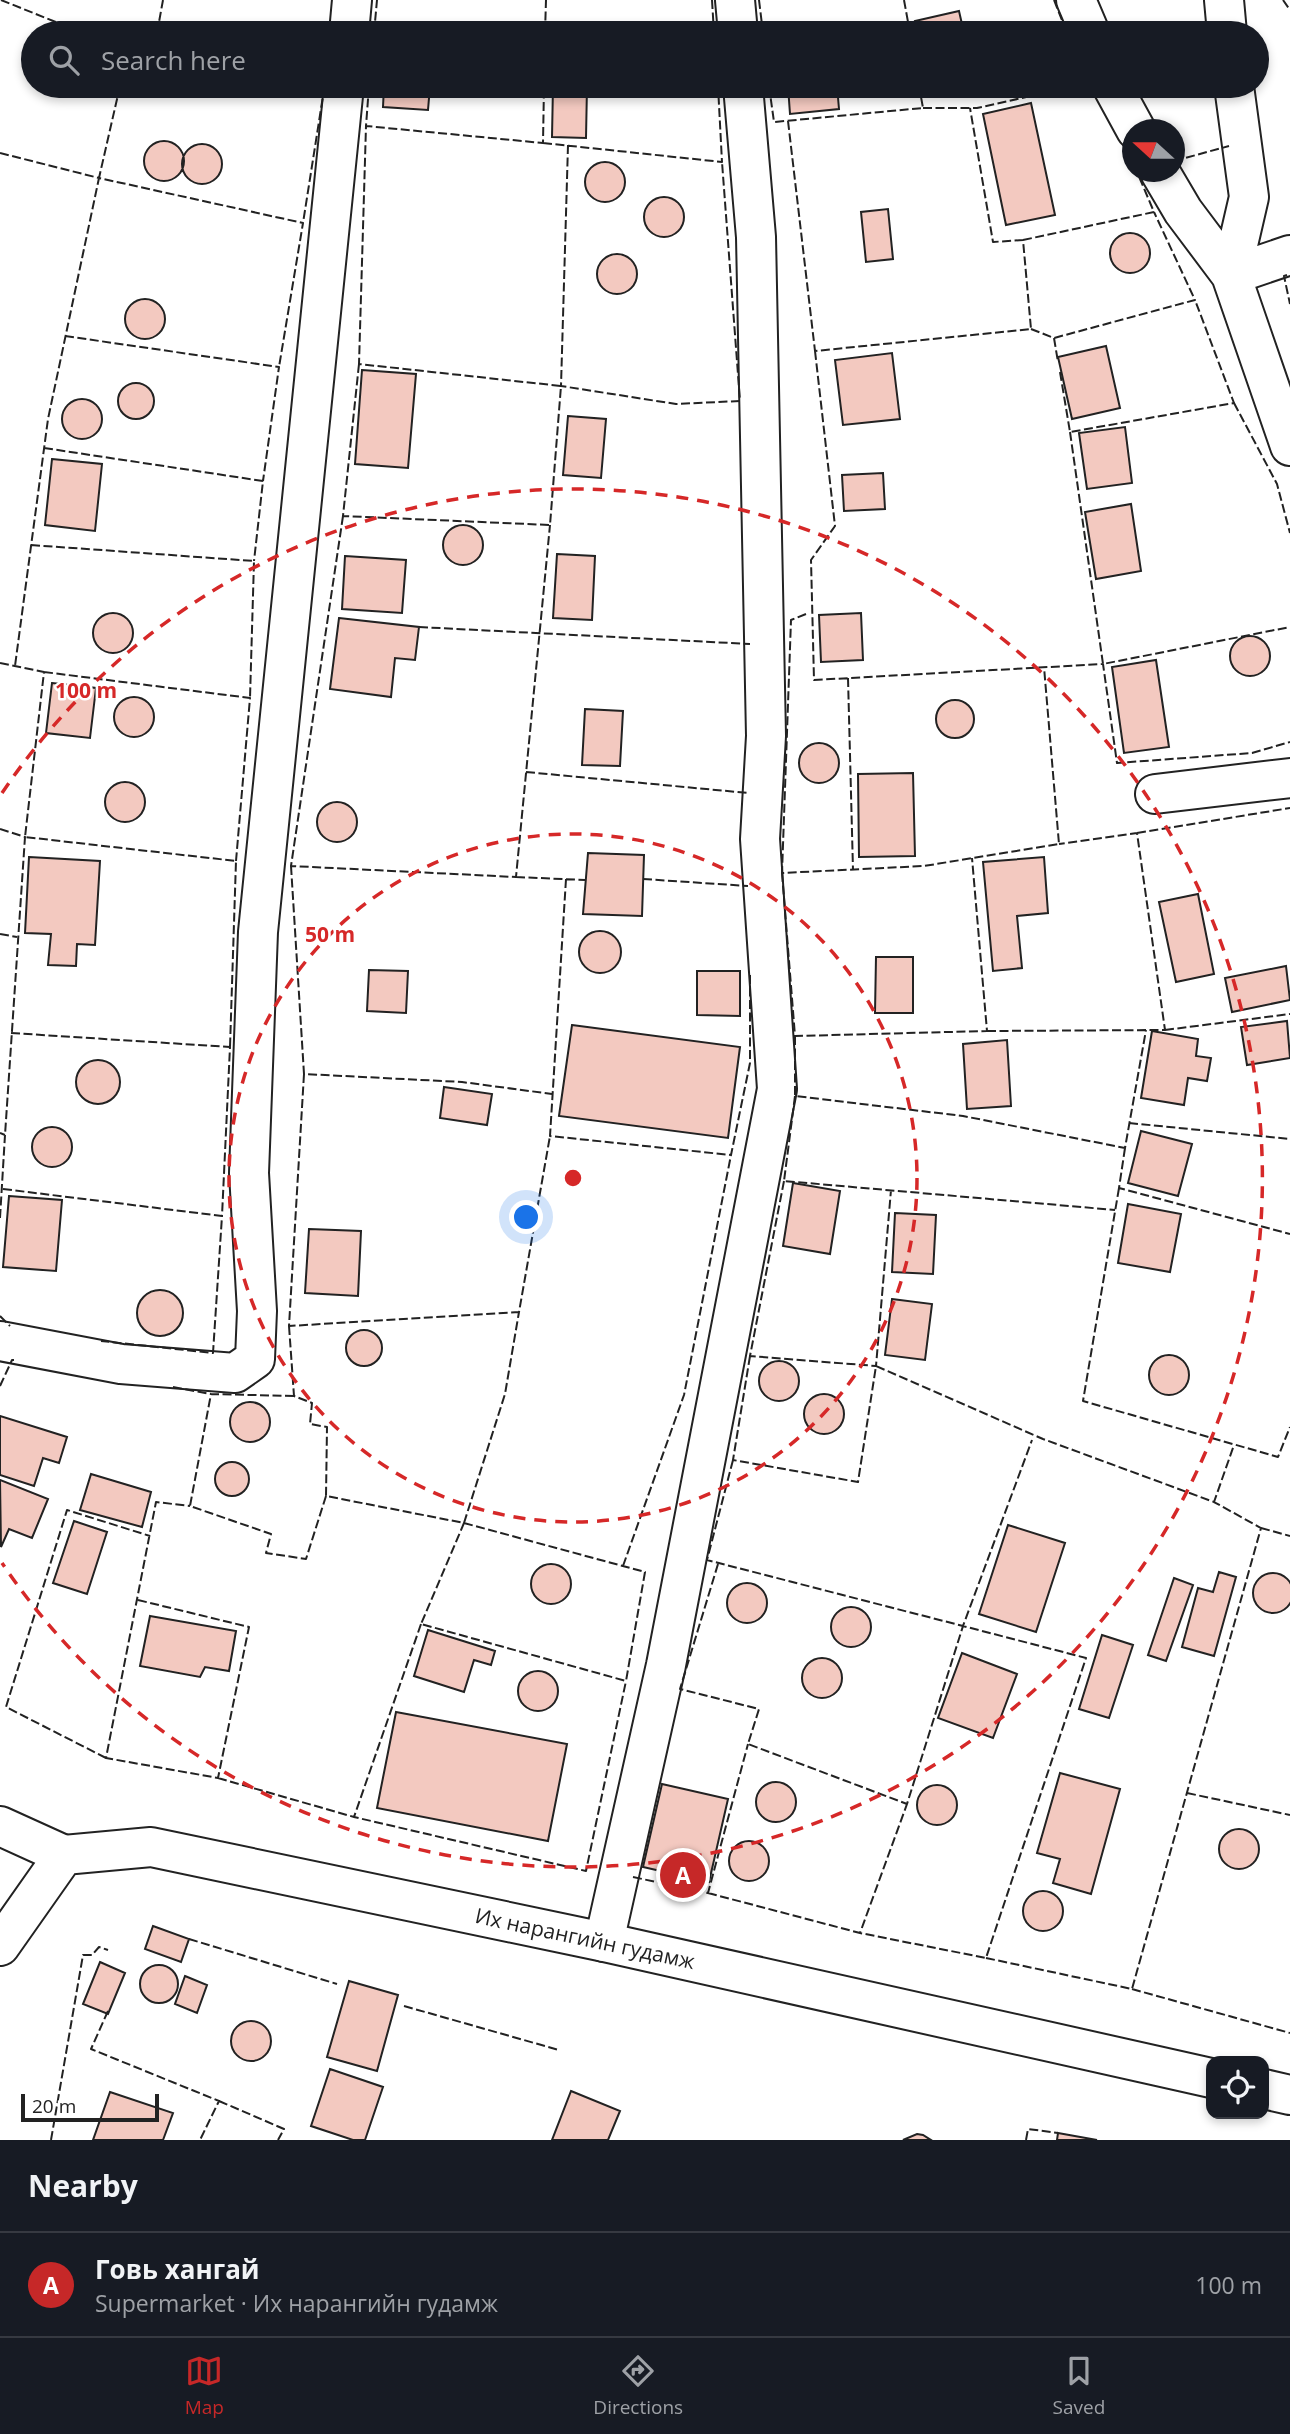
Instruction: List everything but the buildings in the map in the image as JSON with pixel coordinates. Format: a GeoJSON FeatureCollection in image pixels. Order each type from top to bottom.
{"type":"FeatureCollection","features":[{"type":"Feature","properties":{"kind":"street"},"geometry":{"type":"LineString","coordinates":[[350,21],[352,0]]}},
{"type":"Feature","properties":{"kind":"street"},"geometry":{"type":"LineString","coordinates":[[735,0],[737,21]]}},
{"type":"Feature","properties":{"kind":"street"},"geometry":{"type":"LineString","coordinates":[[1076,0],[1085,21]]}},
{"type":"Feature","properties":{"kind":"street"},"geometry":{"type":"LineString","coordinates":[[1224,0],[1226,21]]}},
{"type":"Feature","properties":{"kind":"street"},"geometry":{"type":"LineString","coordinates":[[0,1341],[121,1364],[235,1373],[255,1359],[257,1311],[249,1174],[258,932],[343,98]]}},
{"type":"Feature","properties":{"kind":"street"},"geometry":{"type":"LineString","coordinates":[[604,1942],[666,1665],[777,1089],[760,839],[766,736],[756,237],[744,98]]}},
{"type":"Feature","properties":{"kind":"street"},"geometry":{"type":"LineString","coordinates":[[1119,98],[1130,119]]}},
{"type":"Feature","properties":{"kind":"street"},"geometry":{"type":"LineString","coordinates":[[1231,275],[1250,197],[1236,98]]}},
{"type":"Feature","properties":{"kind":"street"},"geometry":{"type":"LineString","coordinates":[[1166,182],[1183,211],[1231,275],[1290,446]]}},
{"type":"Feature","properties":{"kind":"street"},"geometry":{"type":"LineString","coordinates":[[1231,275],[1290,254]]}},
{"type":"Feature","properties":{"kind":"street"},"geometry":{"type":"LineString","coordinates":[[1155,794],[1290,778]]}},
{"type":"Feature","properties":{"kind":"street"},"geometry":{"type":"LineString","coordinates":[[0,1826],[64,1855],[0,1946]]}},
{"type":"Feature","properties":{"kind":"street","name":"Их нарангийн гудамж"},"geometry":{"type":"LineString","coordinates":[[64,1855],[151,1846],[604,1942],[1206,2077]]}},
{"type":"Feature","properties":{"kind":"street"},"geometry":{"type":"LineString","coordinates":[[1269,2091],[1290,2095]]}},
{"type":"Feature","properties":{"kind":"fence"},"geometry":{"type":"LineString","coordinates":[[1,0],[53,21]]}},
{"type":"Feature","properties":{"kind":"fence"},"geometry":{"type":"LineString","coordinates":[[159,21],[163,0]]}},
{"type":"Feature","properties":{"kind":"fence"},"geometry":{"type":"LineString","coordinates":[[375,21],[377,0]]}},
{"type":"Feature","properties":{"kind":"fence"},"geometry":{"type":"LineString","coordinates":[[545,21],[546,0]]}},
{"type":"Feature","properties":{"kind":"fence"},"geometry":{"type":"LineString","coordinates":[[712,0],[713,21]]}},
{"type":"Feature","properties":{"kind":"fence"},"geometry":{"type":"LineString","coordinates":[[759,0],[762,21]]}},
{"type":"Feature","properties":{"kind":"fence"},"geometry":{"type":"LineString","coordinates":[[904,0],[908,21]]}},
{"type":"Feature","properties":{"kind":"fence"},"geometry":{"type":"LineString","coordinates":[[1054,0],[1062,21]]}},
{"type":"Feature","properties":{"kind":"fence"},"geometry":{"type":"LineString","coordinates":[[1283,0],[1290,10]]}},
{"type":"Feature","properties":{"kind":"fence"},"geometry":{"type":"LineString","coordinates":[[117,98],[99,178],[303,223],[279,367]]}},
{"type":"Feature","properties":{"kind":"fence"},"geometry":{"type":"LineString","coordinates":[[303,223],[323,98]]}},
{"type":"Feature","properties":{"kind":"fence"},"geometry":{"type":"LineString","coordinates":[[368,98],[366,126],[543,143],[544,98]]}},
{"type":"Feature","properties":{"kind":"fence"},"geometry":{"type":"LineString","coordinates":[[543,143],[722,162],[719,98]]}},
{"type":"Feature","properties":{"kind":"fence"},"geometry":{"type":"LineString","coordinates":[[771,98],[774,122],[923,108],[921,98]]}},
{"type":"Feature","properties":{"kind":"fence"},"geometry":{"type":"LineString","coordinates":[[923,108],[977,108],[1022,98]]}},
{"type":"Feature","properties":{"kind":"fence"},"geometry":{"type":"LineString","coordinates":[[788,121],[815,351],[1031,329],[1023,240],[993,242],[970,108]]}},
{"type":"Feature","properties":{"kind":"fence"},"geometry":{"type":"LineString","coordinates":[[359,364],[343,516],[550,525],[561,386],[359,364],[366,126]]}},
{"type":"Feature","properties":{"kind":"fence"},"geometry":{"type":"LineString","coordinates":[[568,145],[561,386],[676,404],[740,401],[722,162]]}},
{"type":"Feature","properties":{"kind":"fence"},"geometry":{"type":"LineString","coordinates":[[1185,158],[1229,146]]}},
{"type":"Feature","properties":{"kind":"fence"},"geometry":{"type":"LineString","coordinates":[[0,153],[99,178],[48,419],[15,666]]}},
{"type":"Feature","properties":{"kind":"fence"},"geometry":{"type":"LineString","coordinates":[[1023,240],[1154,212],[1141,182]]}},
{"type":"Feature","properties":{"kind":"fence"},"geometry":{"type":"LineString","coordinates":[[1031,329],[1054,338],[1195,300],[1154,212]]}},
{"type":"Feature","properties":{"kind":"fence"},"geometry":{"type":"LineString","coordinates":[[1287,275],[1284,276],[1290,304]]}},
{"type":"Feature","properties":{"kind":"fence"},"geometry":{"type":"LineString","coordinates":[[1060,372],[1070,432],[1234,403],[1195,300]]}},
{"type":"Feature","properties":{"kind":"fence"},"geometry":{"type":"LineString","coordinates":[[65,336],[279,367],[263,481]]}},
{"type":"Feature","properties":{"kind":"fence"},"geometry":{"type":"LineString","coordinates":[[1054,338],[1058,362]]}},
{"type":"Feature","properties":{"kind":"fence"},"geometry":{"type":"LineString","coordinates":[[815,351],[835,526],[811,560],[814,680],[1103,664],[1117,763],[1252,753],[1290,742]]}},
{"type":"Feature","properties":{"kind":"fence"},"geometry":{"type":"LineString","coordinates":[[1234,403],[1277,484],[1290,533]]}},
{"type":"Feature","properties":{"kind":"fence"},"geometry":{"type":"LineString","coordinates":[[1070,432],[1103,664],[1290,627]]}},
{"type":"Feature","properties":{"kind":"fence"},"geometry":{"type":"LineString","coordinates":[[44,448],[263,481],[254,561]]}},
{"type":"Feature","properties":{"kind":"fence"},"geometry":{"type":"LineString","coordinates":[[343,516],[291,866],[516,877],[550,525]]}},
{"type":"Feature","properties":{"kind":"fence"},"geometry":{"type":"LineString","coordinates":[[31,545],[254,561],[250,698]]}},
{"type":"Feature","properties":{"kind":"fence"},"geometry":{"type":"LineString","coordinates":[[806,614],[791,620],[782,873],[924,866],[1059,844],[1044,667]]}},
{"type":"Feature","properties":{"kind":"fence"},"geometry":{"type":"LineString","coordinates":[[419,627],[750,644]]}},
{"type":"Feature","properties":{"kind":"fence"},"geometry":{"type":"LineString","coordinates":[[0,663],[44,672],[25,837],[236,861],[230,1047]]}},
{"type":"Feature","properties":{"kind":"fence"},"geometry":{"type":"LineString","coordinates":[[44,672],[250,698],[236,861]]}},
{"type":"Feature","properties":{"kind":"fence"},"geometry":{"type":"LineString","coordinates":[[848,678],[853,870]]}},
{"type":"Feature","properties":{"kind":"fence"},"geometry":{"type":"LineString","coordinates":[[526,772],[748,793]]}},
{"type":"Feature","properties":{"kind":"fence"},"geometry":{"type":"LineString","coordinates":[[1137,833],[1290,808]]}},
{"type":"Feature","properties":{"kind":"fence"},"geometry":{"type":"LineString","coordinates":[[0,829],[25,837],[5,1135],[0,1133]]}},
{"type":"Feature","properties":{"kind":"fence"},"geometry":{"type":"LineString","coordinates":[[987,1031],[1165,1030],[1137,833],[1059,844]]}},
{"type":"Feature","properties":{"kind":"fence"},"geometry":{"type":"LineString","coordinates":[[782,873],[795,1036],[987,1031],[972,858]]}},
{"type":"Feature","properties":{"kind":"fence"},"geometry":{"type":"LineString","coordinates":[[291,866],[304,1074],[462,1082],[552,1094]]}},
{"type":"Feature","properties":{"kind":"fence"},"geometry":{"type":"LineString","coordinates":[[516,877],[585,880]]}},
{"type":"Feature","properties":{"kind":"fence"},"geometry":{"type":"LineString","coordinates":[[566,879],[550,1136],[731,1155],[750,1063],[750,973]]}},
{"type":"Feature","properties":{"kind":"fence"},"geometry":{"type":"LineString","coordinates":[[643,879],[748,886]]}},
{"type":"Feature","properties":{"kind":"fence"},"geometry":{"type":"LineString","coordinates":[[0,934],[17,937]]}},
{"type":"Feature","properties":{"kind":"fence"},"geometry":{"type":"LineString","coordinates":[[1165,1030],[1290,1014]]}},
{"type":"Feature","properties":{"kind":"fence"},"geometry":{"type":"LineString","coordinates":[[795,1036],[795,1096],[963,1116],[1125,1148],[1146,1030]]}},
{"type":"Feature","properties":{"kind":"fence"},"geometry":{"type":"LineString","coordinates":[[11,1033],[230,1047],[222,1216]]}},
{"type":"Feature","properties":{"kind":"fence"},"geometry":{"type":"LineString","coordinates":[[304,1074],[289,1326],[519,1312],[550,1136]]}},
{"type":"Feature","properties":{"kind":"fence"},"geometry":{"type":"LineString","coordinates":[[795,1096],[784,1181],[1115,1210]]}},
{"type":"Feature","properties":{"kind":"fence"},"geometry":{"type":"LineString","coordinates":[[1129,1123],[1290,1139]]}},
{"type":"Feature","properties":{"kind":"fence"},"geometry":{"type":"LineString","coordinates":[[0,1218],[5,1135]]}},
{"type":"Feature","properties":{"kind":"fence"},"geometry":{"type":"LineString","coordinates":[[1125,1148],[1119,1188],[1290,1234]]}},
{"type":"Feature","properties":{"kind":"fence"},"geometry":{"type":"LineString","coordinates":[[623,1566],[684,1395],[731,1155]]}},
{"type":"Feature","properties":{"kind":"fence"},"geometry":{"type":"LineString","coordinates":[[784,1181],[750,1356],[876,1366],[891,1190]]}},
{"type":"Feature","properties":{"kind":"fence"},"geometry":{"type":"LineString","coordinates":[[1119,1188],[1083,1401],[1278,1457],[1290,1427]]}},
{"type":"Feature","properties":{"kind":"fence"},"geometry":{"type":"LineString","coordinates":[[3,1189],[222,1216],[213,1353],[101,1341]]}},
{"type":"Feature","properties":{"kind":"fence"},"geometry":{"type":"LineString","coordinates":[[289,1326],[294,1396],[312,1403],[310,1424],[327,1427],[326,1496],[464,1523],[505,1394],[519,1312]]}},
{"type":"Feature","properties":{"kind":"fence"},"geometry":{"type":"LineString","coordinates":[[0,1316],[10,1326]]}},
{"type":"Feature","properties":{"kind":"fence"},"geometry":{"type":"LineString","coordinates":[[750,1356],[733,1460],[858,1482],[876,1366],[1043,1439],[1214,1502],[1234,1445]]}},
{"type":"Feature","properties":{"kind":"fence"},"geometry":{"type":"LineString","coordinates":[[0,1386],[14,1360]]}},
{"type":"Feature","properties":{"kind":"fence"},"geometry":{"type":"LineString","coordinates":[[173,1387],[211,1394]]}},
{"type":"Feature","properties":{"kind":"fence"},"geometry":{"type":"LineString","coordinates":[[294,1396],[211,1394],[190,1506],[271,1534],[266,1553],[306,1559],[326,1496]]}},
{"type":"Feature","properties":{"kind":"fence"},"geometry":{"type":"LineString","coordinates":[[733,1460],[707,1560],[963,1626],[1032,1440]]}},
{"type":"Feature","properties":{"kind":"fence"},"geometry":{"type":"LineString","coordinates":[[138,1600],[249,1627],[218,1778],[106,1758],[156,1502],[190,1506]]}},
{"type":"Feature","properties":{"kind":"fence"},"geometry":{"type":"LineString","coordinates":[[986,1958],[1132,1989],[1261,1528],[1214,1502]]}},
{"type":"Feature","properties":{"kind":"fence"},"geometry":{"type":"LineString","coordinates":[[106,1758],[6,1707],[67,1510],[150,1536]]}},
{"type":"Feature","properties":{"kind":"fence"},"geometry":{"type":"LineString","coordinates":[[464,1523],[645,1572],[626,1681],[421,1624],[464,1523]]}},
{"type":"Feature","properties":{"kind":"fence"},"geometry":{"type":"LineString","coordinates":[[1261,1528],[1290,1536]]}},
{"type":"Feature","properties":{"kind":"fence"},"geometry":{"type":"LineString","coordinates":[[718,1564],[680,1689],[759,1709],[748,1744],[907,1804],[963,1626],[1086,1658],[986,1958],[860,1933]]}},
{"type":"Feature","properties":{"kind":"fence"},"geometry":{"type":"LineString","coordinates":[[421,1624],[354,1817],[586,1871],[626,1681]]}},
{"type":"Feature","properties":{"kind":"fence"},"geometry":{"type":"LineString","coordinates":[[633,1877],[708,1893],[748,1744]]}},
{"type":"Feature","properties":{"kind":"fence"},"geometry":{"type":"LineString","coordinates":[[218,1778],[354,1817]]}},
{"type":"Feature","properties":{"kind":"fence"},"geometry":{"type":"LineString","coordinates":[[1187,1793],[1290,1815]]}},
{"type":"Feature","properties":{"kind":"fence"},"geometry":{"type":"LineString","coordinates":[[708,1893],[860,1933],[907,1804]]}},
{"type":"Feature","properties":{"kind":"fence"},"geometry":{"type":"LineString","coordinates":[[189,1939],[337,1984]]}},
{"type":"Feature","properties":{"kind":"fence"},"geometry":{"type":"LineString","coordinates":[[51,2140],[83,1955],[92,1955],[99,1947],[108,1950]]}},
{"type":"Feature","properties":{"kind":"fence"},"geometry":{"type":"LineString","coordinates":[[1132,1989],[1290,2033]]}},
{"type":"Feature","properties":{"kind":"fence"},"geometry":{"type":"LineString","coordinates":[[404,2006],[559,2050]]}},
{"type":"Feature","properties":{"kind":"fence"},"geometry":{"type":"LineString","coordinates":[[108,2011],[91,2049],[219,2101],[200,2140]]}},
{"type":"Feature","properties":{"kind":"fence"},"geometry":{"type":"LineString","coordinates":[[219,2101],[284,2129],[278,2140]]}},
{"type":"Feature","properties":{"kind":"fence"},"geometry":{"type":"LineString","coordinates":[[1026,2140],[1028,2129],[1058,2133]]}},
{"type":"Feature","properties":{"kind":"place","name":"Говь хангай"},"geometry":{"type":"Point","coordinates":[683,1875]}}]}
